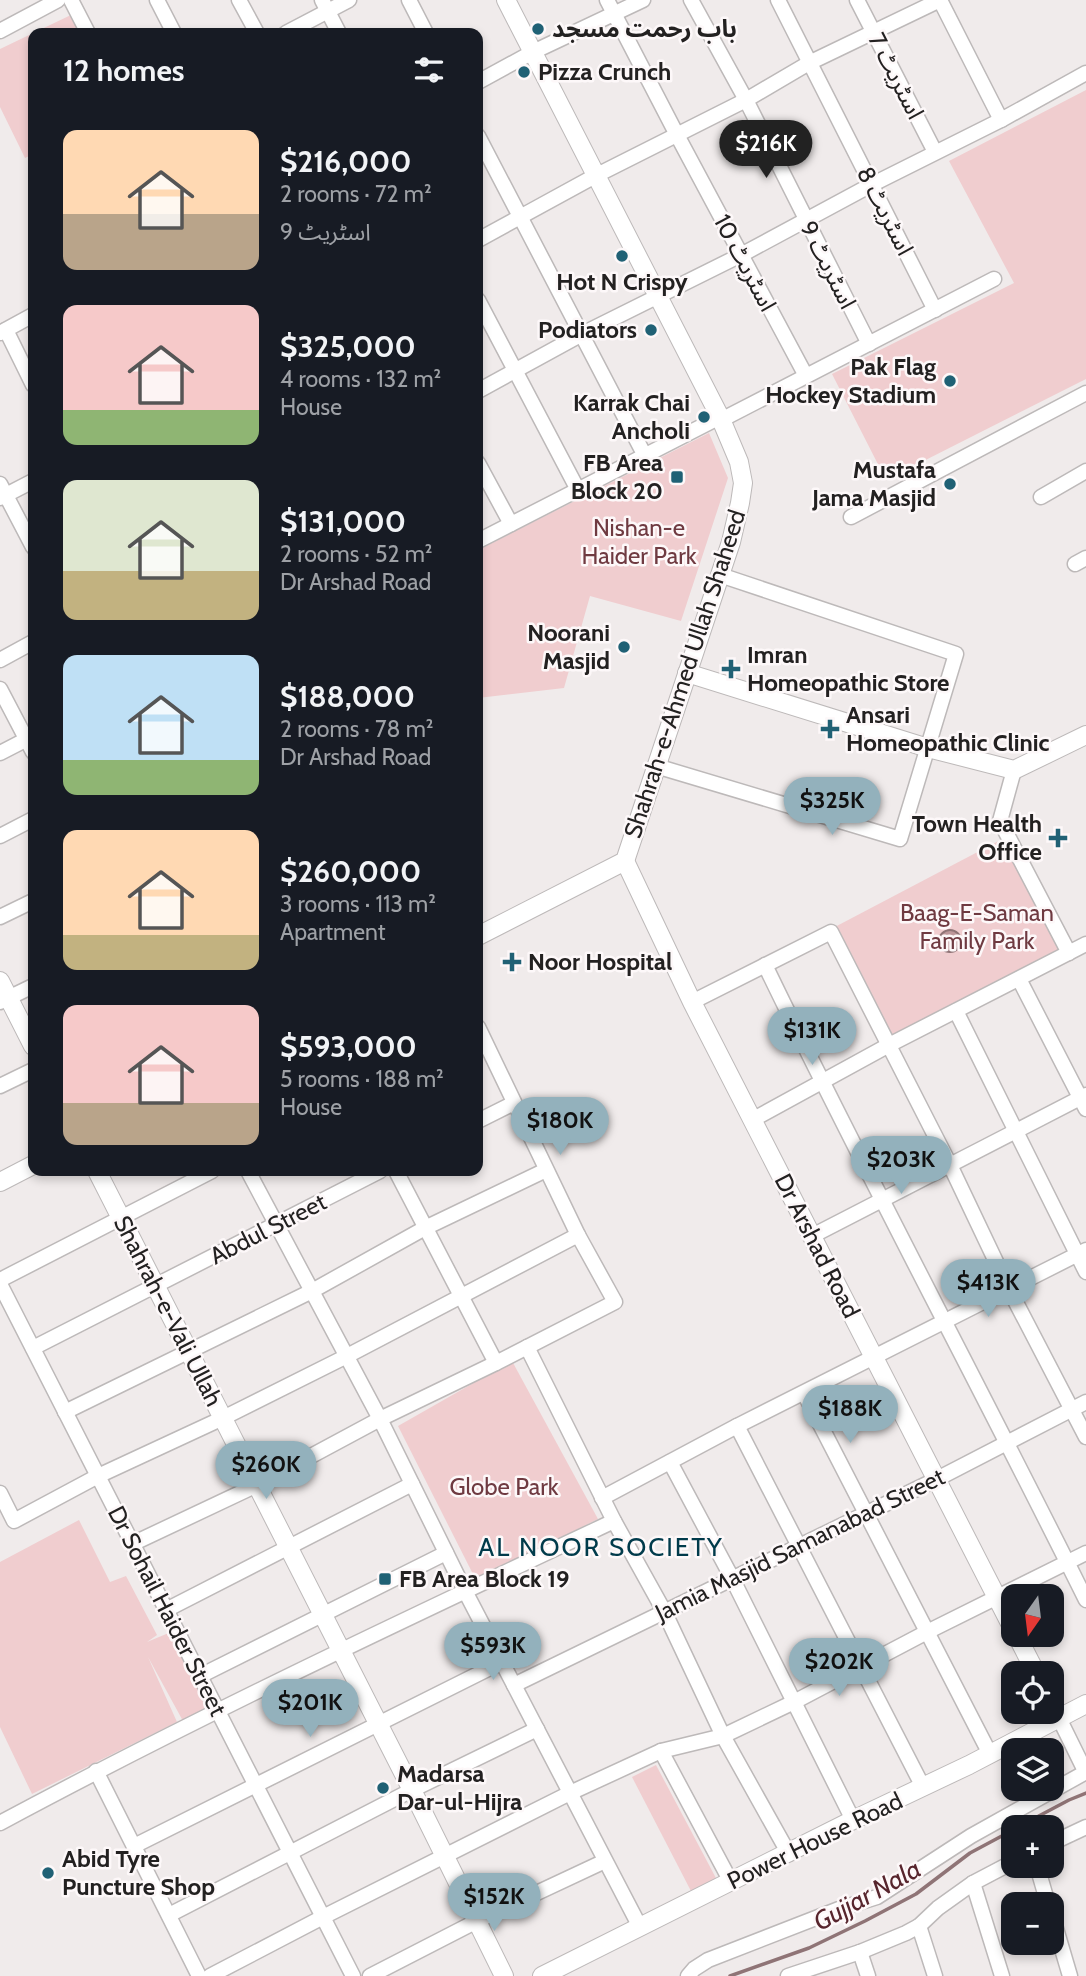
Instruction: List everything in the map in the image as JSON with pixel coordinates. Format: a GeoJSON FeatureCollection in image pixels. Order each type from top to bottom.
{"type":"FeatureCollection","features":[{"type":"Feature","properties":{"kind":"street"},"geometry":{"type":"LineString","coordinates":[[0,30],[58,0]]}},
{"type":"Feature","properties":{"kind":"street"},"geometry":{"type":"LineString","coordinates":[[71,0],[85,28]]}},
{"type":"Feature","properties":{"kind":"street"},"geometry":{"type":"LineString","coordinates":[[157,0],[171,28]]}},
{"type":"Feature","properties":{"kind":"street"},"geometry":{"type":"LineString","coordinates":[[239,0],[254,28]]}},
{"type":"Feature","properties":{"kind":"street"},"geometry":{"type":"LineString","coordinates":[[293,28],[325,6],[349,0]]}},
{"type":"Feature","properties":{"kind":"street"},"geometry":{"type":"LineString","coordinates":[[409,0],[423,28]]}},
{"type":"Feature","properties":{"kind":"street","name":"Shahrah-e-Ahmed Ullah Shaheed"},"geometry":{"type":"LineString","coordinates":[[483,933],[625,861],[732,542],[743,483],[739,462],[721,419],[506,0]]}},
{"type":"Feature","properties":{"kind":"street","name":"اسٹریٹ 10"},"geometry":{"type":"LineString","coordinates":[[607,0],[806,376]]}},
{"type":"Feature","properties":{"kind":"street"},"geometry":{"type":"LineString","coordinates":[[483,79],[533,52],[643,0]]}},
{"type":"Feature","properties":{"kind":"street","name":"اسٹریٹ 9"},"geometry":{"type":"LineString","coordinates":[[691,0],[746,100],[869,344]]}},
{"type":"Feature","properties":{"kind":"street","name":"اسٹریٹ 8"},"geometry":{"type":"LineString","coordinates":[[778,0],[935,310]]}},
{"type":"Feature","properties":{"kind":"street","name":"اسٹریٹ 7"},"geometry":{"type":"LineString","coordinates":[[857,0],[935,152]]}},
{"type":"Feature","properties":{"kind":"street"},"geometry":{"type":"LineString","coordinates":[[483,237],[595,176],[746,100],[809,63],[940,0],[1001,120]]}},
{"type":"Feature","properties":{"kind":"street"},"geometry":{"type":"LineString","coordinates":[[325,6],[336,28]]}},
{"type":"Feature","properties":{"kind":"street"},"geometry":{"type":"LineString","coordinates":[[483,388],[582,334],[1001,120],[1086,73]]}},
{"type":"Feature","properties":{"kind":"street"},"geometry":{"type":"LineString","coordinates":[[483,146],[645,456]]}},
{"type":"Feature","properties":{"kind":"street"},"geometry":{"type":"LineString","coordinates":[[483,538],[994,279]]}},
{"type":"Feature","properties":{"kind":"street"},"geometry":{"type":"LineString","coordinates":[[483,310],[578,490]]}},
{"type":"Feature","properties":{"kind":"street"},"geometry":{"type":"LineString","coordinates":[[28,318],[3,331],[28,376]]}},
{"type":"Feature","properties":{"kind":"street"},"geometry":{"type":"LineString","coordinates":[[851,517],[1086,393]]}},
{"type":"Feature","properties":{"kind":"street"},"geometry":{"type":"LineString","coordinates":[[1041,497],[1086,471]]}},
{"type":"Feature","properties":{"kind":"street"},"geometry":{"type":"LineString","coordinates":[[483,472],[511,524]]}},
{"type":"Feature","properties":{"kind":"street"},"geometry":{"type":"LineString","coordinates":[[28,483],[2,492],[28,538]]}},
{"type":"Feature","properties":{"kind":"street"},"geometry":{"type":"LineString","coordinates":[[656,766],[900,839],[956,654],[720,575]]}},
{"type":"Feature","properties":{"kind":"street"},"geometry":{"type":"LineString","coordinates":[[2,653],[28,644]]}},
{"type":"Feature","properties":{"kind":"street"},"geometry":{"type":"LineString","coordinates":[[688,673],[928,748],[1014,770],[1086,735]]}},
{"type":"Feature","properties":{"kind":"street"},"geometry":{"type":"LineString","coordinates":[[0,689],[28,737]]}},
{"type":"Feature","properties":{"kind":"street"},"geometry":{"type":"LineString","coordinates":[[0,753],[28,743]]}},
{"type":"Feature","properties":{"kind":"street"},"geometry":{"type":"LineString","coordinates":[[1014,770],[1000,821],[1069,953]]}},
{"type":"Feature","properties":{"kind":"street"},"geometry":{"type":"LineString","coordinates":[[0,836],[28,822]]}},
{"type":"Feature","properties":{"kind":"street","name":"Dr Arshad Road"},"geometry":{"type":"LineString","coordinates":[[625,861],[692,1002],[1001,1604]]}},
{"type":"Feature","properties":{"kind":"street"},"geometry":{"type":"LineString","coordinates":[[0,917],[28,903]]}},
{"type":"Feature","properties":{"kind":"street"},"geometry":{"type":"LineString","coordinates":[[692,1002],[831,932],[1086,1437]]}},
{"type":"Feature","properties":{"kind":"street"},"geometry":{"type":"LineString","coordinates":[[752,1120],[889,1045],[1086,944]]}},
{"type":"Feature","properties":{"kind":"street"},"geometry":{"type":"LineString","coordinates":[[765,965],[821,1082],[1008,1442],[1086,1600]]}},
{"type":"Feature","properties":{"kind":"street"},"geometry":{"type":"LineString","coordinates":[[812,1236],[1016,1131],[1084,1101],[1018,979]]}},
{"type":"Feature","properties":{"kind":"street"},"geometry":{"type":"LineString","coordinates":[[0,982],[4,1000],[28,1038]]}},
{"type":"Feature","properties":{"kind":"street"},"geometry":{"type":"LineString","coordinates":[[4,1000],[28,988]]}},
{"type":"Feature","properties":{"kind":"street"},"geometry":{"type":"LineString","coordinates":[[956,1011],[1081,1252],[1086,1272]]}},
{"type":"Feature","properties":{"kind":"street"},"geometry":{"type":"LineString","coordinates":[[132,1544],[257,1485],[380,1419],[615,1302],[578,1235],[483,1040]]}},
{"type":"Feature","properties":{"kind":"street"},"geometry":{"type":"LineString","coordinates":[[0,1086],[28,1072]]}},
{"type":"Feature","properties":{"kind":"street"},"geometry":{"type":"LineString","coordinates":[[483,1118],[514,1102]]}},
{"type":"Feature","properties":{"kind":"street"},"geometry":{"type":"LineString","coordinates":[[0,1182],[28,1168]]}},
{"type":"Feature","properties":{"kind":"street"},"geometry":{"type":"LineString","coordinates":[[65,1412],[312,1291],[425,1228],[546,1170]]}},
{"type":"Feature","properties":{"kind":"street","name":"Shahrah-e-Vali Ullah"},"geometry":{"type":"LineString","coordinates":[[100,1176],[504,1976]]}},
{"type":"Feature","properties":{"kind":"street"},"geometry":{"type":"LineString","coordinates":[[0,1282],[202,1176]]}},
{"type":"Feature","properties":{"kind":"street"},"geometry":{"type":"LineString","coordinates":[[251,1176],[380,1419],[465,1591],[640,1927]]}},
{"type":"Feature","properties":{"kind":"street","name":"Abdul Street"},"geometry":{"type":"LineString","coordinates":[[33,1348],[370,1176]]}},
{"type":"Feature","properties":{"kind":"street"},"geometry":{"type":"LineString","coordinates":[[399,1176],[496,1363]]}},
{"type":"Feature","properties":{"kind":"street"},"geometry":{"type":"LineString","coordinates":[[0,1493],[14,1521],[98,1476],[347,1356],[578,1235]]}},
{"type":"Feature","properties":{"kind":"street"},"geometry":{"type":"LineString","coordinates":[[602,1498],[737,1426],[1081,1252]]}},
{"type":"Feature","properties":{"kind":"street","name":"Dr Sohail Haider Street"},"geometry":{"type":"LineString","coordinates":[[0,1282],[353,1976]]}},
{"type":"Feature","properties":{"kind":"street"},"geometry":{"type":"LineString","coordinates":[[527,1347],[602,1498],[664,1611],[723,1736],[789,1854]]}},
{"type":"Feature","properties":{"kind":"street"},"geometry":{"type":"LineString","coordinates":[[804,1393],[990,1754]]}},
{"type":"Feature","properties":{"kind":"street","name":"Jamia Masjid Samanabad Street"},"geometry":{"type":"LineString","coordinates":[[514,1685],[937,1479],[1086,1402]]}},
{"type":"Feature","properties":{"kind":"street"},"geometry":{"type":"LineString","coordinates":[[737,1426],[923,1787]]}},
{"type":"Feature","properties":{"kind":"street"},"geometry":{"type":"LineString","coordinates":[[670,1462],[732,1578],[853,1820]]}},
{"type":"Feature","properties":{"kind":"street"},"geometry":{"type":"LineString","coordinates":[[166,1610],[412,1484]]}},
{"type":"Feature","properties":{"kind":"street"},"geometry":{"type":"LineString","coordinates":[[0,1823],[96,1771],[341,1650],[614,1521]]}},
{"type":"Feature","properties":{"kind":"street"},"geometry":{"type":"LineString","coordinates":[[200,1676],[446,1553]]}},
{"type":"Feature","properties":{"kind":"street"},"geometry":{"type":"LineString","coordinates":[[210,1976],[570,1793],[661,1751],[723,1736],[1086,1553]]}},
{"type":"Feature","properties":{"kind":"street"},"geometry":{"type":"LineString","coordinates":[[134,1846],[502,1662]]}},
{"type":"Feature","properties":{"kind":"street","name":"Power House Road"},"geometry":{"type":"LineString","coordinates":[[1064,1709],[1086,1704]]}},
{"type":"Feature","properties":{"kind":"street","name":"Power House Road"},"geometry":{"type":"LineString","coordinates":[[542,1976],[990,1754],[1035,1724]]}},
{"type":"Feature","properties":{"kind":"street"},"geometry":{"type":"LineString","coordinates":[[688,1976],[708,1960],[877,1897],[971,1836],[1086,1773],[1082,1751],[1064,1724]]}},
{"type":"Feature","properties":{"kind":"street"},"geometry":{"type":"LineString","coordinates":[[169,1915],[537,1729]]}},
{"type":"Feature","properties":{"kind":"street"},"geometry":{"type":"LineString","coordinates":[[661,1751],[731,1882]]}},
{"type":"Feature","properties":{"kind":"street"},"geometry":{"type":"LineString","coordinates":[[96,1771],[200,1976]]}},
{"type":"Feature","properties":{"kind":"street"},"geometry":{"type":"LineString","coordinates":[[1064,1837],[1086,1827]]}},
{"type":"Feature","properties":{"kind":"street"},"geometry":{"type":"LineString","coordinates":[[370,1976],[477,1921],[605,1861]]}},
{"type":"Feature","properties":{"kind":"street"},"geometry":{"type":"LineString","coordinates":[[795,1975],[860,1952],[919,1926],[938,1908],[973,1883],[1001,1868]]}},
{"type":"Feature","properties":{"kind":"street"},"geometry":{"type":"LineString","coordinates":[[973,1883],[1002,1976]]}},
{"type":"Feature","properties":{"kind":"street"},"geometry":{"type":"LineString","coordinates":[[919,1926],[935,1976]]}},
{"type":"Feature","properties":{"kind":"street"},"geometry":{"type":"LineString","coordinates":[[860,1952],[868,1976]]}},
{"type":"Feature","properties":{"kind":"street"},"geometry":{"type":"LineString","coordinates":[[1064,1955],[1070,1976]]}},
{"type":"Feature","properties":{"kind":"green space"},"geometry":{"type":"Polygon","coordinates":[[[73,14],[80,28],[44,28],[73,14]]]}},
{"type":"Feature","properties":{"kind":"green space"},"geometry":{"type":"Polygon","coordinates":[[[28,35],[28,156],[25,158],[0,107],[0,49],[28,35]]]}},
{"type":"Feature","properties":{"kind":"green space"},"geometry":{"type":"Polygon","coordinates":[[[1086,90],[1086,379],[886,480],[832,374],[1014,283],[949,161],[1086,90]]]}},
{"type":"Feature","properties":{"kind":"green space","name":"Nishan-e Haider Park"},"geometry":{"type":"Polygon","coordinates":[[[709,433],[728,478],[681,621],[590,596],[564,688],[483,697],[483,547],[709,433]]]}},
{"type":"Feature","properties":{"kind":"green space","name":"Baag-E-Saman Family Park"},"geometry":{"type":"Polygon","coordinates":[[[1008,836],[1069,953],[889,1045],[831,929],[1008,836]]]}},
{"type":"Feature","properties":{"kind":"green space","name":"Globe Park"},"geometry":{"type":"Polygon","coordinates":[[[512,1361],[598,1519],[476,1580],[398,1426],[512,1361]]]}},
{"type":"Feature","properties":{"kind":"green space"},"geometry":{"type":"Polygon","coordinates":[[[79,1520],[110,1582],[126,1576],[157,1635],[147,1642],[171,1632],[209,1708],[183,1721],[148,1657],[177,1722],[32,1794],[0,1727],[0,1562],[79,1520]]]}},
{"type":"Feature","properties":{"kind":"green space"},"geometry":{"type":"Polygon","coordinates":[[[656,1765],[717,1880],[692,1893],[632,1777],[656,1765]]]}},
{"type":"Feature","properties":{"kind":"shaded area"},"geometry":{"type":"Polygon","coordinates":[[[950,930],[958,933],[961,941],[958,949],[950,952],[942,949],[939,941],[942,933],[950,930]]]}},
{"type":"Feature","properties":{"kind":"waterway","name":"Gujjar Nala"},"geometry":{"type":"LineString","coordinates":[[1041,1815],[1086,1793]]}},
{"type":"Feature","properties":{"kind":"waterway","name":"Gujjar Nala"},"geometry":{"type":"LineString","coordinates":[[730,1976],[809,1948],[865,1921],[916,1894],[970,1853],[1001,1836]]}},
{"type":"Feature","properties":{"kind":"place","name":"باب رحمت مسجد"},"geometry":{"type":"Point","coordinates":[538,29]}},
{"type":"Feature","properties":{"kind":"place","name":"Pizza Crunch"},"geometry":{"type":"Point","coordinates":[524,72]}},
{"type":"Feature","properties":{"kind":"place","name":"Hot N Crispy"},"geometry":{"type":"Point","coordinates":[622,256]}},
{"type":"Feature","properties":{"kind":"place","name":"Podiators"},"geometry":{"type":"Point","coordinates":[651,330]}},
{"type":"Feature","properties":{"kind":"place","name":"Pak Flag Hockey Stadium"},"geometry":{"type":"Point","coordinates":[950,381]}},
{"type":"Feature","properties":{"kind":"place","name":"Karrak Chai Ancholi"},"geometry":{"type":"Point","coordinates":[704,417]}},
{"type":"Feature","properties":{"kind":"place","name":"FB Area Block 20"},"geometry":{"type":"Point","coordinates":[677,477]}},
{"type":"Feature","properties":{"kind":"place","name":"Mustafa Jama Masjid"},"geometry":{"type":"Point","coordinates":[950,484]}},
{"type":"Feature","properties":{"kind":"place","name":"Noorani Masjid"},"geometry":{"type":"Point","coordinates":[624,647]}},
{"type":"Feature","properties":{"kind":"place","name":"Imran Homeopathic Store"},"geometry":{"type":"Point","coordinates":[731,669]}},
{"type":"Feature","properties":{"kind":"place","name":"Ansari Homeopathic Clinic"},"geometry":{"type":"Point","coordinates":[830,729]}},
{"type":"Feature","properties":{"kind":"place","name":"Town Health Office"},"geometry":{"type":"Point","coordinates":[1058,838]}},
{"type":"Feature","properties":{"kind":"place","name":"Noor Hospital"},"geometry":{"type":"Point","coordinates":[512,962]}},
{"type":"Feature","properties":{"kind":"place","name":"FB Area Block 19"},"geometry":{"type":"Point","coordinates":[385,1579]}},
{"type":"Feature","properties":{"kind":"place","name":"Madarsa Dar-ul-Hijra"},"geometry":{"type":"Point","coordinates":[383,1788]}},
{"type":"Feature","properties":{"kind":"place","name":"Abid Tyre Puncture Shop"},"geometry":{"type":"Point","coordinates":[48,1873]}},
{"type":"Feature","properties":{"kind":"district","name":"AL NOOR SOCIETY"},"geometry":{"type":"Point","coordinates":[601,1547]}}]}
